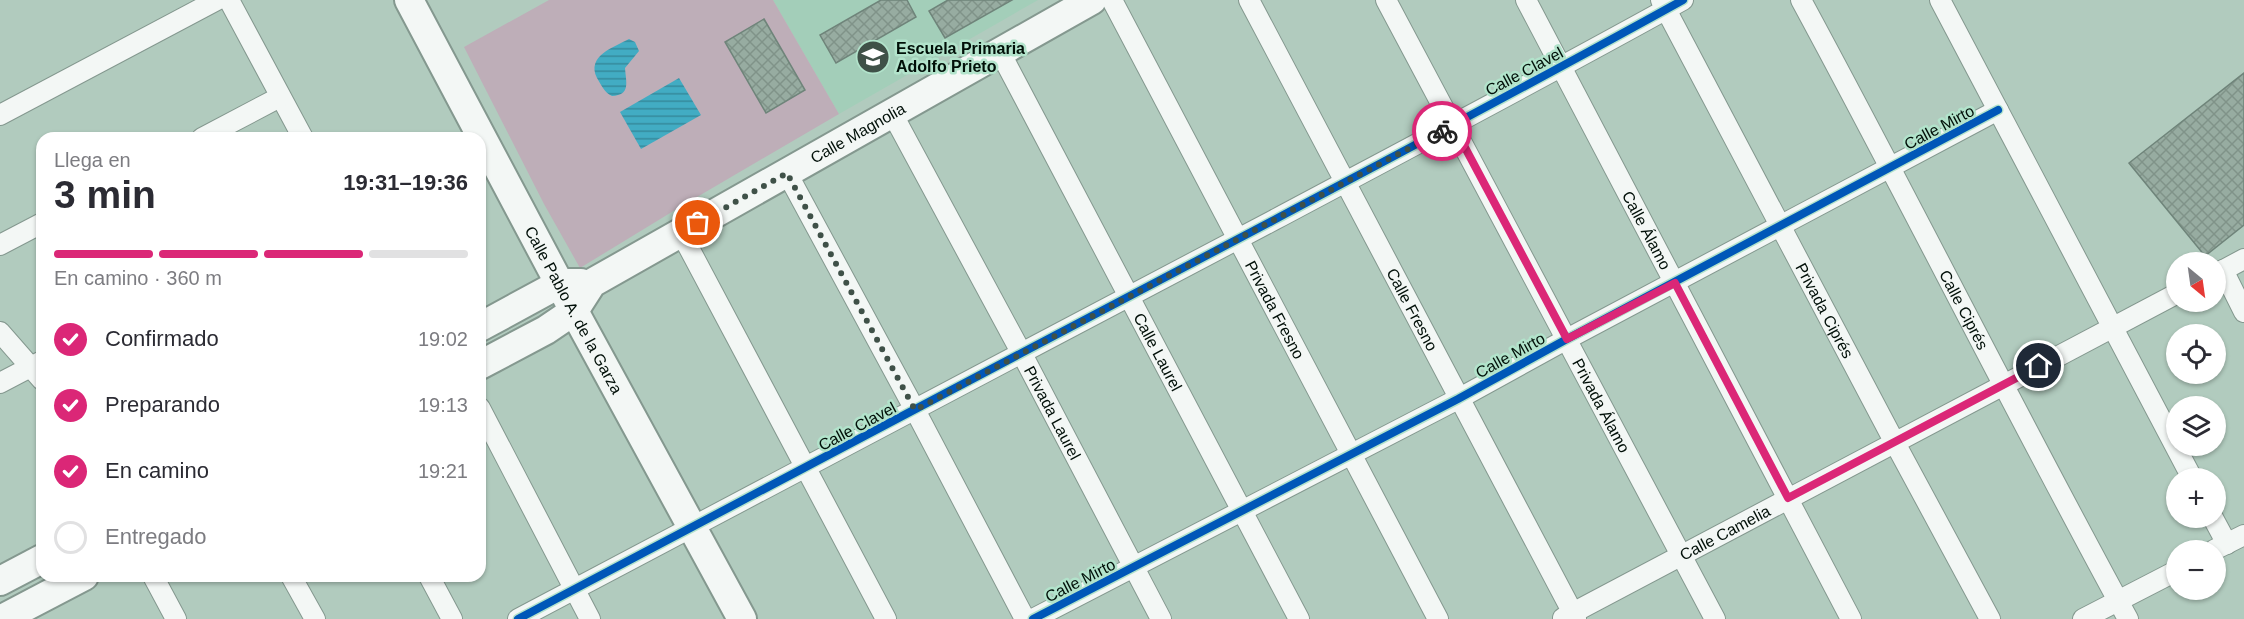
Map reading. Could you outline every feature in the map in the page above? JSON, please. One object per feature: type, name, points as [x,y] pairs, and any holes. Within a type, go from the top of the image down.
[{"type":"street","points":[[0,116],[217,0]]},
{"type":"street","points":[[229,0],[300,132]]},
{"type":"street","name":"Calle Pablo A. de la Garza","points":[[409,0],[471,132]]},
{"type":"street","name":"Calle Magnolia","points":[[486,362],[546,330],[574,311],[592,283],[1092,0]]},
{"type":"street","name":"Privada Fresno","points":[[1112,0],[1438,619]]},
{"type":"street","name":"Calle Fresno","points":[[1249,0],[1570,617]]},
{"type":"street","name":"Privada Álamo","points":[[1386,0],[1715,619]]},
{"type":"street","name":"Calle Álamo","points":[[1526,0],[1851,619]]},
{"type":"street","name":"Calle Ciprés","points":[[1801,0],[2123,610]]},
{"type":"street","points":[[1940,0],[2187,468]]},
{"type":"street","name":"Calle Clavel","points":[[518,619],[692,525],[806,468],[1453,125],[1561,67],[1670,3]]},
{"type":"street","name":"Privada Ciprés","points":[[1670,3],[1781,226],[1894,443],[1990,619]]},
{"type":"street","name":"Calle Laurel","points":[[1000,52],[1299,619]]},
{"type":"street","points":[[213,132],[280,97]]},
{"type":"street","name":"Calle Mirto","points":[[1033,619],[1458,399],[1998,110]]},
{"type":"street","name":"Privada Laurel","points":[[892,113],[1161,619]]},
{"type":"street","name":"Calle Pablo A. de la Garza","points":[[486,157],[561,283],[574,311],[742,619]]},
{"type":"street","points":[[787,173],[1025,619]]},
{"type":"street","points":[[0,245],[36,226]]},
{"type":"street","points":[[681,233],[886,619]]},
{"type":"street","points":[[2226,268],[2244,259]]},
{"type":"street","name":"Calle Magnolia","points":[[486,324],[561,283],[592,283]]},
{"type":"street","points":[[2226,283],[2244,312]]},
{"type":"street","name":"Calle Camelia","points":[[1570,617],[1681,554],[2166,299]]},
{"type":"street","points":[[0,332],[36,368]]},
{"type":"street","points":[[0,383],[36,371]]},
{"type":"street","points":[[486,420],[590,619]]},
{"type":"street","points":[[2219,528],[2228,543]]},
{"type":"street","points":[[0,580],[36,562]]},
{"type":"street","points":[[2083,619],[2123,610],[2166,578]]},
{"type":"street","points":[[2,619],[34,612],[76,582]]},
{"type":"street","points":[[156,582],[176,619]]},
{"type":"street","points":[[294,582],[315,619]]},
{"type":"street","points":[[432,582],[452,619]]},
{"type":"shaded area","points":[[549,0],[773,0],[839,114],[580,268],[544,204],[464,47]]},
{"type":"shaded area","name":"Escuela Primaria Adolfo Prieto","points":[[773,0],[1038,0],[839,114]]},
{"type":"water","points":[[629,39],[635,42],[639,51],[625,68],[625,90],[612,96],[605,91],[597,78],[595,64],[603,53]]},
{"type":"water","points":[[679,78],[701,115],[641,149],[620,112]]},
{"type":"building","points":[[881,0],[907,0],[916,17],[836,63],[820,35]]},
{"type":"building","points":[[948,0],[1012,0],[945,38],[929,11]]},
{"type":"building","points":[[764,19],[805,90],[766,113],[725,42]]},
{"type":"building","points":[[2244,73],[2244,225],[2210,252],[2202,252],[2129,163]]},
{"type":"cycle path","points":[[518,619],[1274,220],[1683,0]]},
{"type":"cycle path","points":[[1033,619],[1458,399],[1998,110]]},
{"type":"way so far","points":[[698,223],[787,173],[915,410],[1442,131]]},
{"type":"place","name":"Escuela Primaria Adolfo Prieto","points":[[873,57]]},
{"type":"route","points":[[1442,131],[1453,125],[1567,339],[1675,283],[1788,498],[2039,366]]}]
